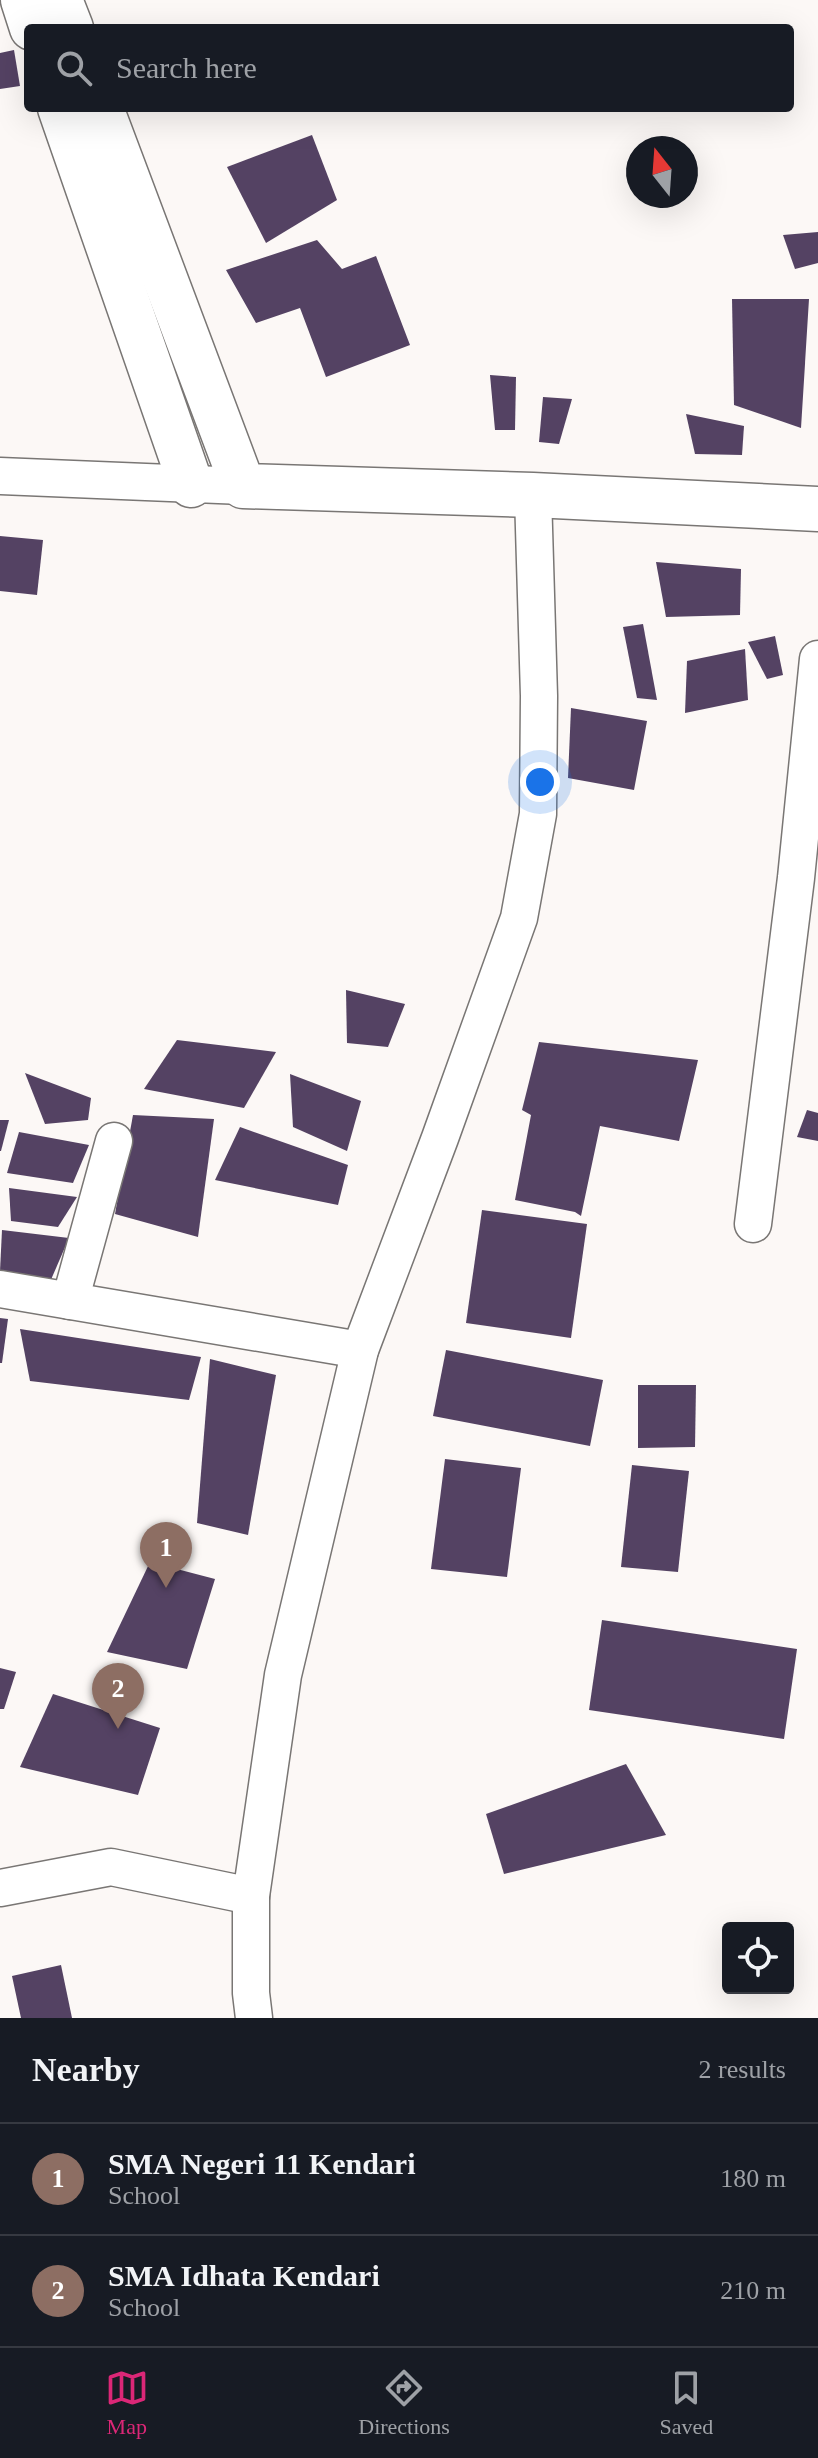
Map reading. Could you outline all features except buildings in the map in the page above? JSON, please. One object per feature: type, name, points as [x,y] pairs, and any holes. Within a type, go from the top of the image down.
[{"type":"street","points":[[23,0],[31,24]]},
{"type":"street","points":[[60,0],[69,24]]},
{"type":"street","points":[[61,112],[191,485]]},
{"type":"street","points":[[103,112],[243,486]]},
{"type":"street","points":[[0,476],[533,495],[818,509]]},
{"type":"street","points":[[254,2018],[251,1896],[283,1675],[360,1350],[519,918],[538,814],[539,696],[533,495]]},
{"type":"street","points":[[753,1224],[796,878],[818,659]]},
{"type":"street","points":[[70,1301],[114,1141]]},
{"type":"street","points":[[0,1289],[360,1350]]},
{"type":"street","points":[[0,1888],[111,1867],[251,1896]]},
{"type":"place","name":"SMA Negeri 11 Kendari","points":[[166,1588]]},
{"type":"place","name":"SMA Idhata Kendari","points":[[118,1729]]}]
